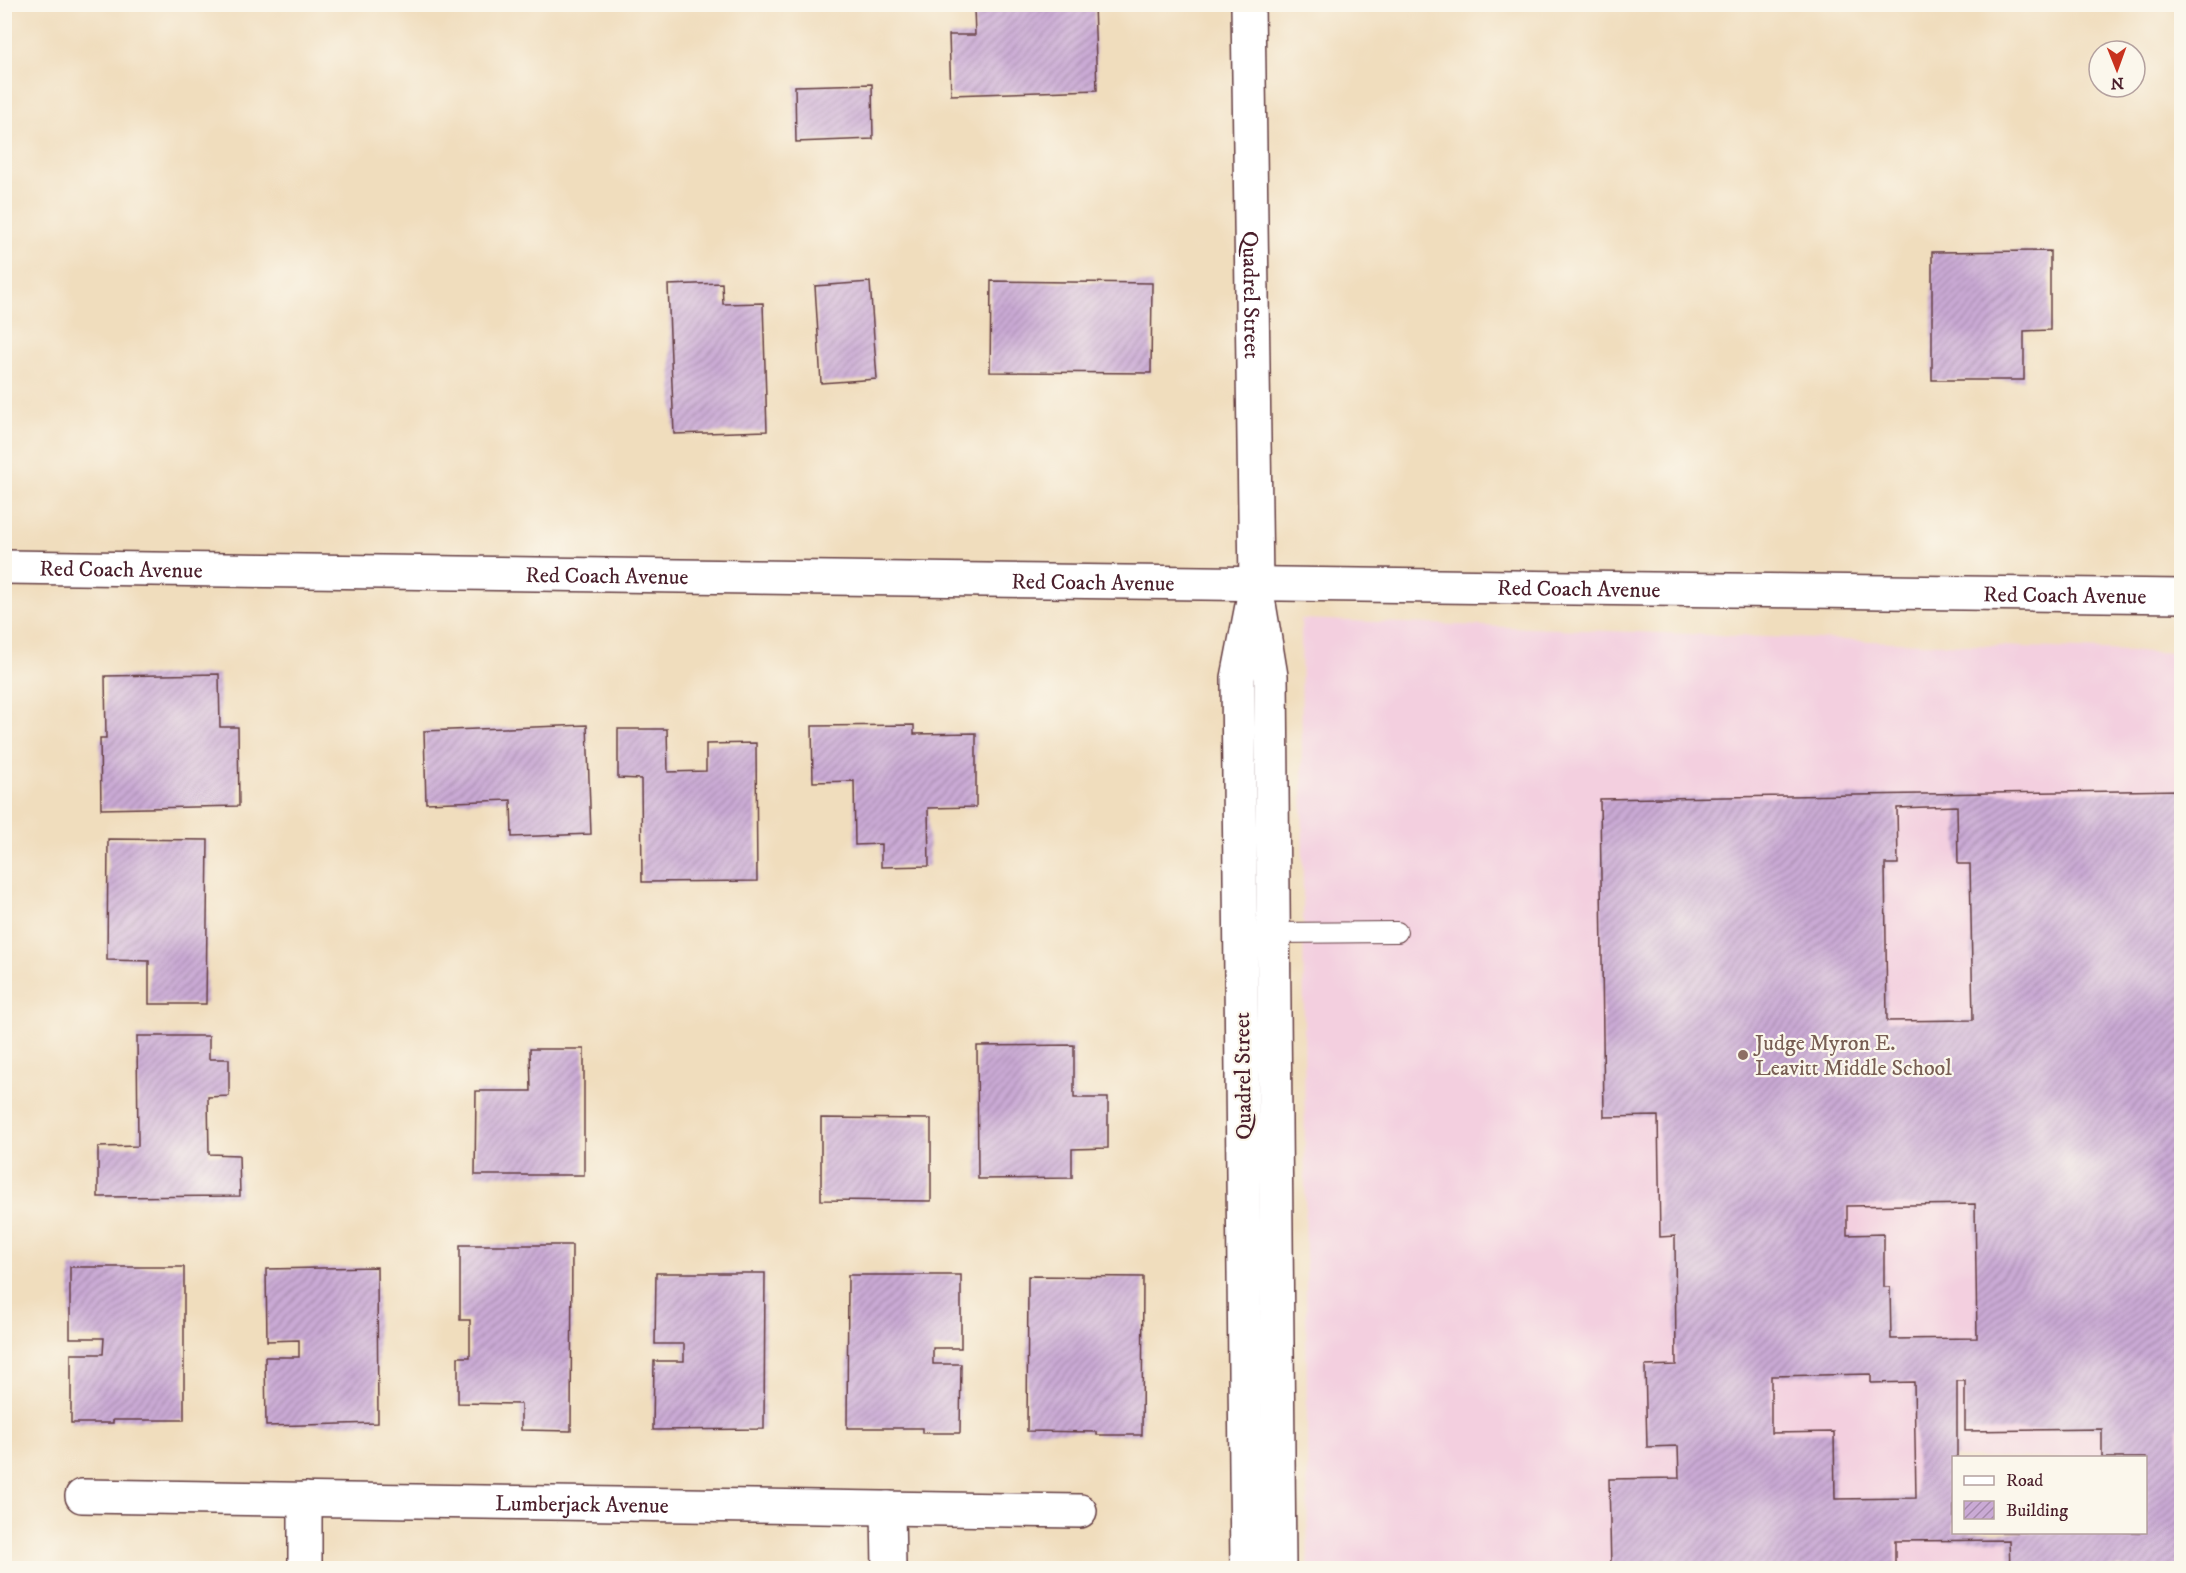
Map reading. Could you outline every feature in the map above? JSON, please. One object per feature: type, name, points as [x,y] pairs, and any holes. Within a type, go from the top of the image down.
[{"type":"street","name":"Quadrel Street","points":[[1248,4],[1256,585],[1271,676],[1280,1569]]},
{"type":"street","name":"Red Coach Avenue","points":[[4,567],[2181,596]]},
{"type":"street","name":"Quadrel Street","points":[[1247,1569],[1238,678],[1256,585]]},
{"type":"street","points":[[1240,933],[1274,933]]},
{"type":"street","name":"Lumberjack Avenue","points":[[82,1496],[1080,1511]]},
{"type":"street","points":[[305,1499],[305,1569]]},
{"type":"street","points":[[888,1508],[889,1569]]},
{"type":"lane","points":[[1274,933],[1397,932]]},
{"type":"shaded area","name":"Judge Myron E. Leavitt Middle School","points":[[1301,619],[2181,653],[2181,1568],[1308,1568]]},
{"type":"building","points":[[1000,4],[1094,4],[1097,90],[951,95],[949,35],[975,35],[974,8],[1000,8]]},
{"type":"building","points":[[872,84],[873,139],[796,142],[795,86]]},
{"type":"building","points":[[2050,251],[2050,330],[2024,331],[2024,380],[1932,380],[1932,252]]},
{"type":"building","points":[[991,281],[1152,283],[1151,373],[990,372]]},
{"type":"building","points":[[870,282],[877,379],[821,383],[815,286]]},
{"type":"building","points":[[722,283],[723,304],[763,303],[767,431],[674,434],[668,285]]},
{"type":"building","points":[[219,674],[220,727],[238,727],[239,806],[101,809],[100,738],[106,738],[105,676]]},
{"type":"building","points":[[587,725],[591,834],[512,837],[511,800],[426,803],[424,731]]},
{"type":"building","points":[[914,725],[914,734],[976,733],[976,807],[928,808],[929,866],[881,867],[881,844],[855,845],[854,781],[813,782],[812,726]]},
{"type":"building","points":[[618,729],[667,729],[668,772],[706,771],[706,744],[756,743],[757,881],[642,882],[641,779],[618,778]]},
{"type":"building","points":[[2182,790],[2182,1428],[2178,1428],[2182,1568],[2010,1568],[2009,1540],[1895,1541],[1895,1568],[1611,1568],[1609,1479],[1679,1478],[1678,1446],[1647,1447],[1645,1366],[1676,1365],[1675,1236],[1660,1237],[1658,1116],[1604,1117],[1600,799]],"holes":[[[1957,806],[1958,864],[1970,864],[1973,1020],[1887,1021],[1885,864],[1898,864],[1897,808]],[[1975,1204],[1977,1338],[1891,1339],[1890,1287],[1884,1287],[1884,1234],[1847,1235],[1847,1206]],[[1871,1374],[1871,1383],[1914,1382],[1916,1498],[1835,1499],[1834,1432],[1771,1433],[1771,1376]]]},
{"type":"building","points":[[108,839],[208,840],[206,1004],[149,1004],[149,961],[107,960]]},
{"type":"building","points":[[137,1036],[209,1036],[209,1059],[229,1059],[229,1096],[208,1097],[209,1154],[239,1155],[240,1196],[98,1197],[98,1147],[138,1146]]},
{"type":"building","points":[[1074,1045],[1074,1098],[1108,1098],[1108,1148],[1072,1149],[1072,1178],[978,1179],[977,1046]]},
{"type":"building","points":[[530,1049],[584,1049],[584,1175],[475,1175],[476,1091],[531,1091]]},
{"type":"building","points":[[821,1118],[931,1119],[931,1201],[821,1200]]},
{"type":"building","points":[[460,1245],[572,1245],[571,1431],[521,1430],[521,1404],[458,1403],[458,1357],[470,1357],[470,1320],[460,1320]]},
{"type":"building","points":[[70,1267],[184,1267],[184,1420],[113,1420],[113,1423],[71,1423],[71,1354],[103,1354],[104,1338],[70,1338]]},
{"type":"building","points":[[377,1267],[378,1423],[266,1426],[265,1357],[299,1357],[299,1340],[267,1341],[266,1269]]},
{"type":"building","points":[[656,1273],[765,1273],[764,1429],[653,1430],[654,1361],[684,1361],[684,1344],[655,1344]]},
{"type":"building","points":[[848,1275],[961,1275],[961,1348],[933,1348],[933,1364],[961,1364],[960,1433],[922,1433],[922,1428],[847,1428]]},
{"type":"building","points":[[1028,1276],[1143,1277],[1142,1435],[1027,1431]]},
{"type":"place","name":"Judge Myron E. Leavitt Middle School","points":[[1743,1055]]}]
